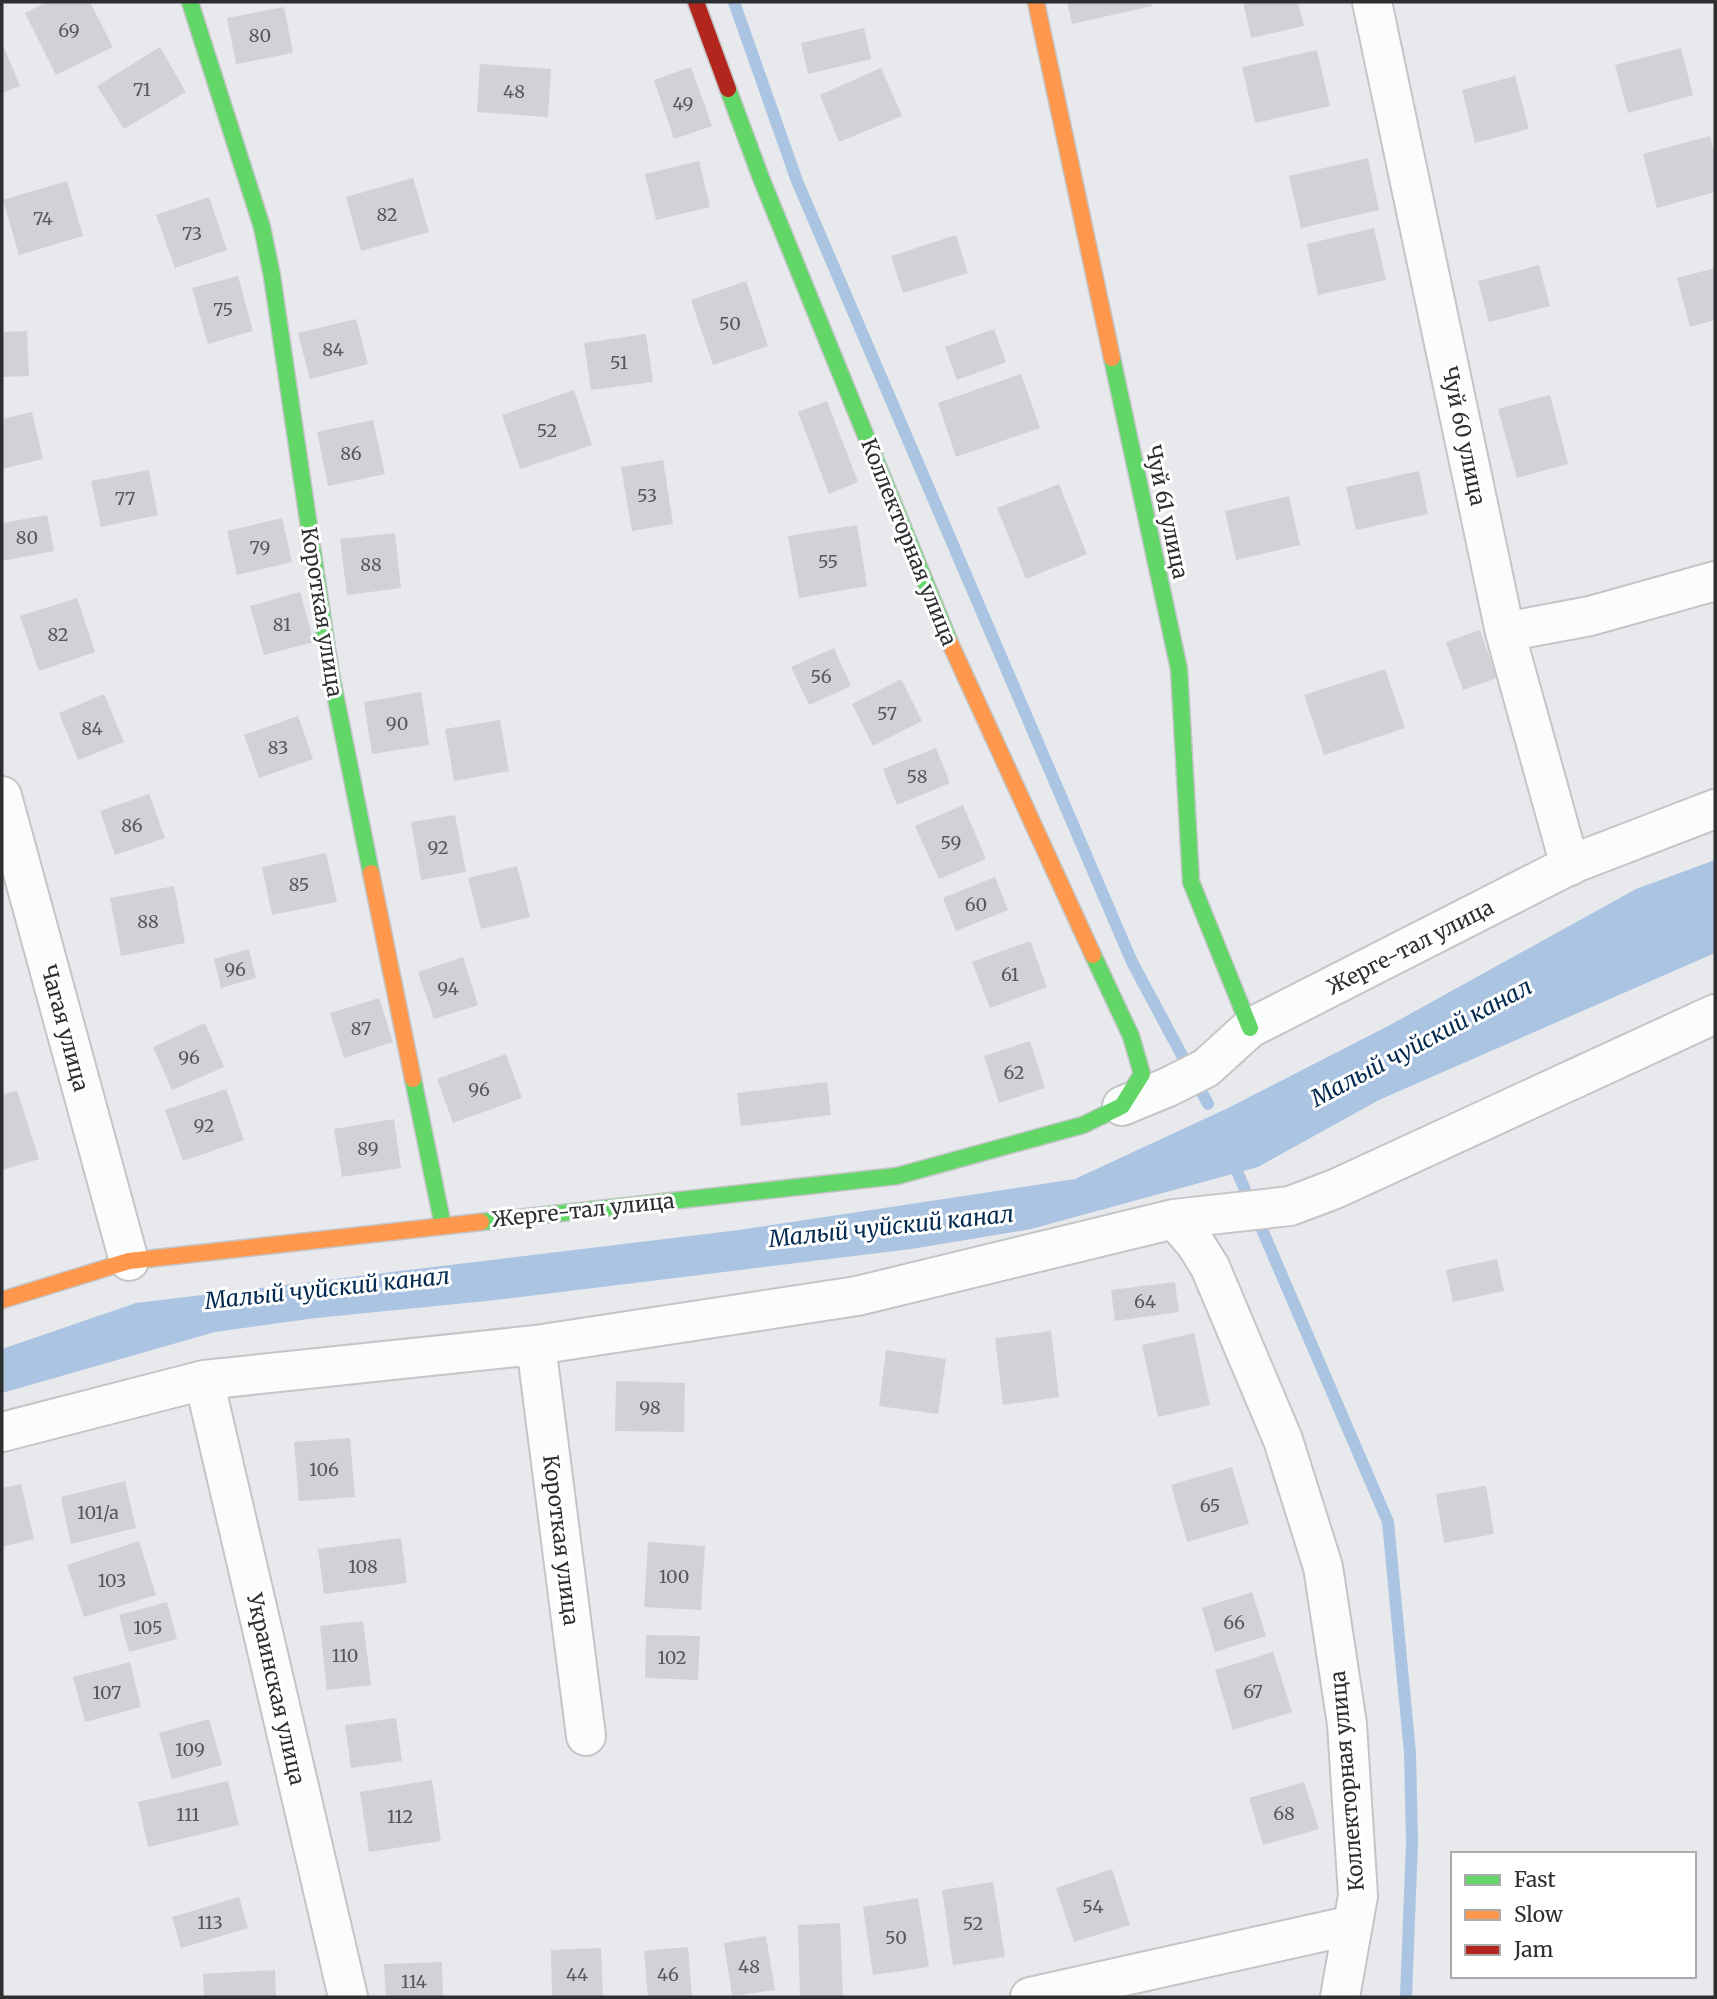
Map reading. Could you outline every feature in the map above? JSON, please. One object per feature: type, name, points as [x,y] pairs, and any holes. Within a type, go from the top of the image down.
[{"type":"street","name":"Короткая улица","points":[[190,2],[262,227],[267,251],[330,669],[443,1226]]},
{"type":"street","name":"Коллекторная улица","points":[[696,2],[761,178],[964,676],[1131,1037],[1142,1074],[1122,1106]]},
{"type":"street","name":"Чуй 61 улица","points":[[1037,2],[1179,669],[1191,882],[1250,1028]]},
{"type":"street","name":"Чуй 60 улица","points":[[1372,2],[1505,632],[1570,866]]},
{"type":"street","points":[[1505,632],[1590,616],[1715,581]]},
{"type":"street","name":"Чагая улица","points":[[2,796],[129,1261]]},
{"type":"street","name":"Жерге-тал улица","points":[[2,1300],[129,1261],[897,1176],[1083,1125],[1206,1068],[1250,1028],[1572,864],[1715,809]]},
{"type":"street","points":[[2,1433],[204,1380],[536,1345],[857,1296],[1174,1219],[1290,1206],[1335,1189],[1715,1014]]},
{"type":"street","points":[[1672,1032],[1715,1034]]},
{"type":"street","name":"Коллекторная улица","points":[[1174,1219],[1195,1242],[1210,1267],[1283,1440],[1323,1567],[1347,1724],[1358,1896],[1340,1997]]},
{"type":"street","name":"Короткая улица","points":[[536,1345],[586,1736]]},
{"type":"street","name":"Украинская улица","points":[[204,1380],[348,1997]]},
{"type":"street","points":[[1030,1997],[1353,1925]]},
{"type":"water","name":"Малый чуйский канал","points":[[1715,860],[1715,953],[1379,1100],[1258,1167],[1031,1229],[911,1249],[215,1332],[2,1393],[2,1349],[136,1303],[739,1230],[1075,1179],[1228,1108],[1390,1025],[1636,889]]},
{"type":"building","points":[[47,2],[90,2],[113,47],[56,75],[25,13]]},
{"type":"building","points":[[1067,2],[1151,2],[1152,6],[1072,24]]},
{"type":"building","points":[[1243,2],[1298,2],[1304,26],[1251,38]]},
{"type":"building","points":[[284,7],[293,53],[236,64],[227,18]]},
{"type":"building","points":[[864,28],[871,59],[808,74],[801,43]]},
{"type":"building","points":[[2,42],[20,86],[2,93]]},
{"type":"building","points":[[160,47],[186,92],[124,129],[97,86]]},
{"type":"building","points":[[1681,48],[1693,95],[1628,113],[1615,65]]},
{"type":"building","points":[[1317,50],[1330,106],[1255,123],[1242,67]]},
{"type":"building","points":[[480,64],[551,69],[548,117],[477,112]]},
{"type":"building","points":[[691,67],[712,126],[674,139],[654,80]]},
{"type":"building","points":[[881,68],[902,116],[839,142],[820,95]]},
{"type":"building","points":[[1515,76],[1529,129],[1475,143],[1462,90]]},
{"type":"building","points":[[1710,136],[1715,156],[1715,192],[1657,208],[1643,154]]},
{"type":"building","points":[[1368,158],[1379,210],[1301,228],[1289,176]]},
{"type":"building","points":[[699,161],[710,207],[656,220],[645,174]]},
{"type":"building","points":[[413,178],[429,232],[361,251],[346,197]]},
{"type":"building","points":[[67,181],[83,236],[19,255],[3,200]]},
{"type":"building","points":[[209,197],[227,250],[175,268],[156,215]]},
{"type":"building","points":[[1374,228],[1386,280],[1318,295],[1307,244]]},
{"type":"building","points":[[956,235],[968,273],[903,293],[891,256]]},
{"type":"building","points":[[1539,265],[1550,306],[1489,322],[1478,281]]},
{"type":"building","points":[[1715,268],[1715,320],[1690,327],[1677,278]]},
{"type":"building","points":[[238,276],[253,331],[208,344],[192,288]]},
{"type":"building","points":[[746,281],[768,346],[713,365],[691,300]]},
{"type":"building","points":[[356,319],[368,364],[310,379],[298,333]]},
{"type":"building","points":[[994,329],[1006,362],[957,380],[945,347]]},
{"type":"building","points":[[27,331],[29,376],[2,377],[2,332]]},
{"type":"building","points":[[646,334],[653,382],[591,390],[584,343]]},
{"type":"building","points":[[1021,374],[1040,428],[956,457],[938,403]]},
{"type":"building","points":[[574,390],[592,445],[520,469],[502,415]]},
{"type":"building","points":[[1550,395],[1568,464],[1517,478],[1498,409]]},
{"type":"building","points":[[827,401],[858,482],[829,494],[798,412]]},
{"type":"building","points":[[32,412],[43,459],[2,469],[2,419]]},
{"type":"building","points":[[373,420],[385,474],[328,486],[317,432]]},
{"type":"building","points":[[663,460],[673,524],[632,531],[621,467]]},
{"type":"building","points":[[149,470],[158,515],[101,527],[91,481]]},
{"type":"building","points":[[1419,471],[1428,514],[1356,530],[1346,487]]},
{"type":"building","points":[[1059,484],[1087,554],[1026,579],[997,508]]},
{"type":"building","points":[[1289,496],[1300,545],[1236,560],[1225,511]]},
{"type":"building","points":[[47,515],[54,551],[2,561],[2,523]]},
{"type":"building","points":[[282,518],[292,562],[237,575],[227,531]]},
{"type":"building","points":[[857,525],[867,586],[799,598],[788,536]]},
{"type":"building","points":[[395,533],[401,588],[347,595],[340,539]]},
{"type":"building","points":[[300,592],[314,642],[264,655],[250,606]]},
{"type":"building","points":[[77,598],[95,652],[39,671],[20,616]]},
{"type":"building","points":[[1480,630],[1497,678],[1463,690],[1446,642]]},
{"type":"building","points":[[834,648],[851,686],[809,705],[791,667]]},
{"type":"building","points":[[1385,669],[1405,728],[1324,755],[1304,695]]},
{"type":"building","points":[[901,679],[922,721],[873,746],[852,704]]},
{"type":"building","points":[[421,692],[429,745],[372,754],[364,702]]},
{"type":"building","points":[[104,694],[124,742],[78,760],[59,713]]},
{"type":"building","points":[[298,716],[313,759],[259,778],[244,735]]},
{"type":"building","points":[[500,720],[509,771],[454,781],[445,729]]},
{"type":"building","points":[[936,748],[950,783],[897,805],[883,769]]},
{"type":"building","points":[[149,794],[165,838],[115,855],[100,811]]},
{"type":"building","points":[[963,805],[986,859],[939,879],[915,826]]},
{"type":"building","points":[[455,815],[466,872],[421,880],[411,822]]},
{"type":"building","points":[[326,853],[337,902],[272,915],[262,867]]},
{"type":"building","points":[[517,866],[530,917],[481,929],[468,878]]},
{"type":"building","points":[[995,877],[1008,910],[956,931],[943,898]]},
{"type":"building","points":[[174,886],[185,943],[121,956],[110,898]]},
{"type":"building","points":[[1030,941],[1047,987],[990,1008],[972,962]]},
{"type":"building","points":[[249,949],[256,978],[221,988],[214,959]]},
{"type":"building","points":[[463,957],[478,1005],[434,1019],[418,972]]},
{"type":"building","points":[[379,998],[393,1042],[344,1058],[330,1013]]},
{"type":"building","points":[[205,1023],[224,1067],[172,1090],[153,1047]]},
{"type":"building","points":[[1030,1041],[1045,1088],[999,1103],[984,1056]]},
{"type":"building","points":[[506,1054],[522,1098],[453,1123],[437,1079]]},
{"type":"building","points":[[827,1082],[831,1115],[741,1126],[737,1093]]},
{"type":"building","points":[[226,1089],[244,1140],[183,1161],[165,1110]]},
{"type":"building","points":[[17,1090],[39,1159],[2,1170],[2,1095]]},
{"type":"building","points":[[394,1119],[401,1168],[342,1177],[334,1129]]},
{"type":"building","points":[[1497,1259],[1504,1291],[1453,1302],[1446,1270]]},
{"type":"building","points":[[1175,1282],[1179,1312],[1115,1321],[1111,1290]]},
{"type":"building","points":[[1051,1331],[1059,1397],[1003,1405],[995,1338]]},
{"type":"building","points":[[1194,1333],[1210,1405],[1158,1417],[1142,1345]]},
{"type":"building","points":[[886,1350],[946,1359],[938,1414],[879,1406]]},
{"type":"building","points":[[616,1381],[685,1383],[684,1432],[615,1431]]},
{"type":"building","points":[[350,1438],[355,1497],[299,1501],[294,1442]]},
{"type":"building","points":[[1232,1467],[1249,1524],[1187,1542],[1171,1485]]},
{"type":"building","points":[[125,1481],[136,1528],[71,1544],[61,1497]]},
{"type":"building","points":[[21,1484],[34,1539],[2,1547],[2,1488]]},
{"type":"building","points":[[1486,1486],[1494,1534],[1444,1543],[1436,1494]]},
{"type":"building","points":[[401,1538],[407,1583],[324,1594],[318,1549]]},
{"type":"building","points":[[139,1541],[156,1595],[84,1617],[67,1565]]},
{"type":"building","points":[[648,1542],[705,1546],[701,1610],[644,1607]]},
{"type":"building","points":[[1252,1592],[1266,1636],[1215,1652],[1202,1608]]},
{"type":"building","points":[[167,1602],[177,1639],[129,1652],[119,1615]]},
{"type":"building","points":[[363,1621],[371,1685],[327,1690],[320,1626]]},
{"type":"building","points":[[646,1635],[700,1636],[698,1680],[645,1678]]},
{"type":"building","points":[[1273,1652],[1292,1712],[1233,1730],[1215,1670]]},
{"type":"building","points":[[130,1662],[141,1707],[85,1722],[73,1677]]},
{"type":"building","points":[[396,1718],[402,1761],[351,1768],[345,1725]]},
{"type":"building","points":[[209,1719],[222,1765],[172,1779],[159,1733]]},
{"type":"building","points":[[432,1780],[441,1841],[369,1852],[360,1792]]},
{"type":"building","points":[[228,1781],[239,1825],[148,1847],[138,1802]]},
{"type":"building","points":[[1304,1782],[1319,1829],[1263,1845],[1249,1798]]},
{"type":"building","points":[[1112,1869],[1130,1925],[1074,1942],[1056,1888]]},
{"type":"building","points":[[993,1882],[1005,1957],[953,1965],[942,1890]]},
{"type":"building","points":[[239,1897],[248,1928],[181,1948],[172,1917]]},
{"type":"building","points":[[918,1898],[929,1967],[873,1975],[863,1907]]},
{"type":"building","points":[[840,1923],[843,1997],[800,1997],[798,1925]]},
{"type":"building","points":[[766,1936],[775,1990],[732,1996],[724,1943]]},
{"type":"building","points":[[688,1947],[692,1997],[648,1997],[644,1951]]},
{"type":"building","points":[[601,1948],[603,1997],[552,1997],[551,1950]]},
{"type":"building","points":[[442,1962],[443,1997],[386,1997],[384,1964]]},
{"type":"building","points":[[275,1970],[276,1997],[204,1997],[203,1974]]},
{"type":"waterway","points":[[734,2],[797,181],[1132,962],[1208,1104]]},
{"type":"waterway","points":[[1233,1162],[1388,1522],[1410,1753],[1412,1842],[1406,1997]]},
{"type":"traffic: fast","points":[[190,2],[262,227],[272,276],[330,669],[371,873]]},
{"type":"traffic: fast","points":[[728,89],[761,178],[950,643]]},
{"type":"traffic: fast","points":[[1112,358],[1179,669],[1191,882],[1250,1028]]},
{"type":"traffic: fast","points":[[481,1222],[897,1176],[1083,1125],[1122,1106],[1142,1074],[1131,1036],[1093,955]]},
{"type":"traffic: fast","points":[[413,1079],[443,1226]]},
{"type":"traffic: slow","points":[[1036,2],[1112,358]]},
{"type":"traffic: slow","points":[[950,643],[1093,955]]},
{"type":"traffic: slow","points":[[371,873],[413,1079]]},
{"type":"traffic: slow","points":[[2,1300],[129,1261],[481,1222]]},
{"type":"traffic: jam","points":[[696,2],[728,89]]}]
